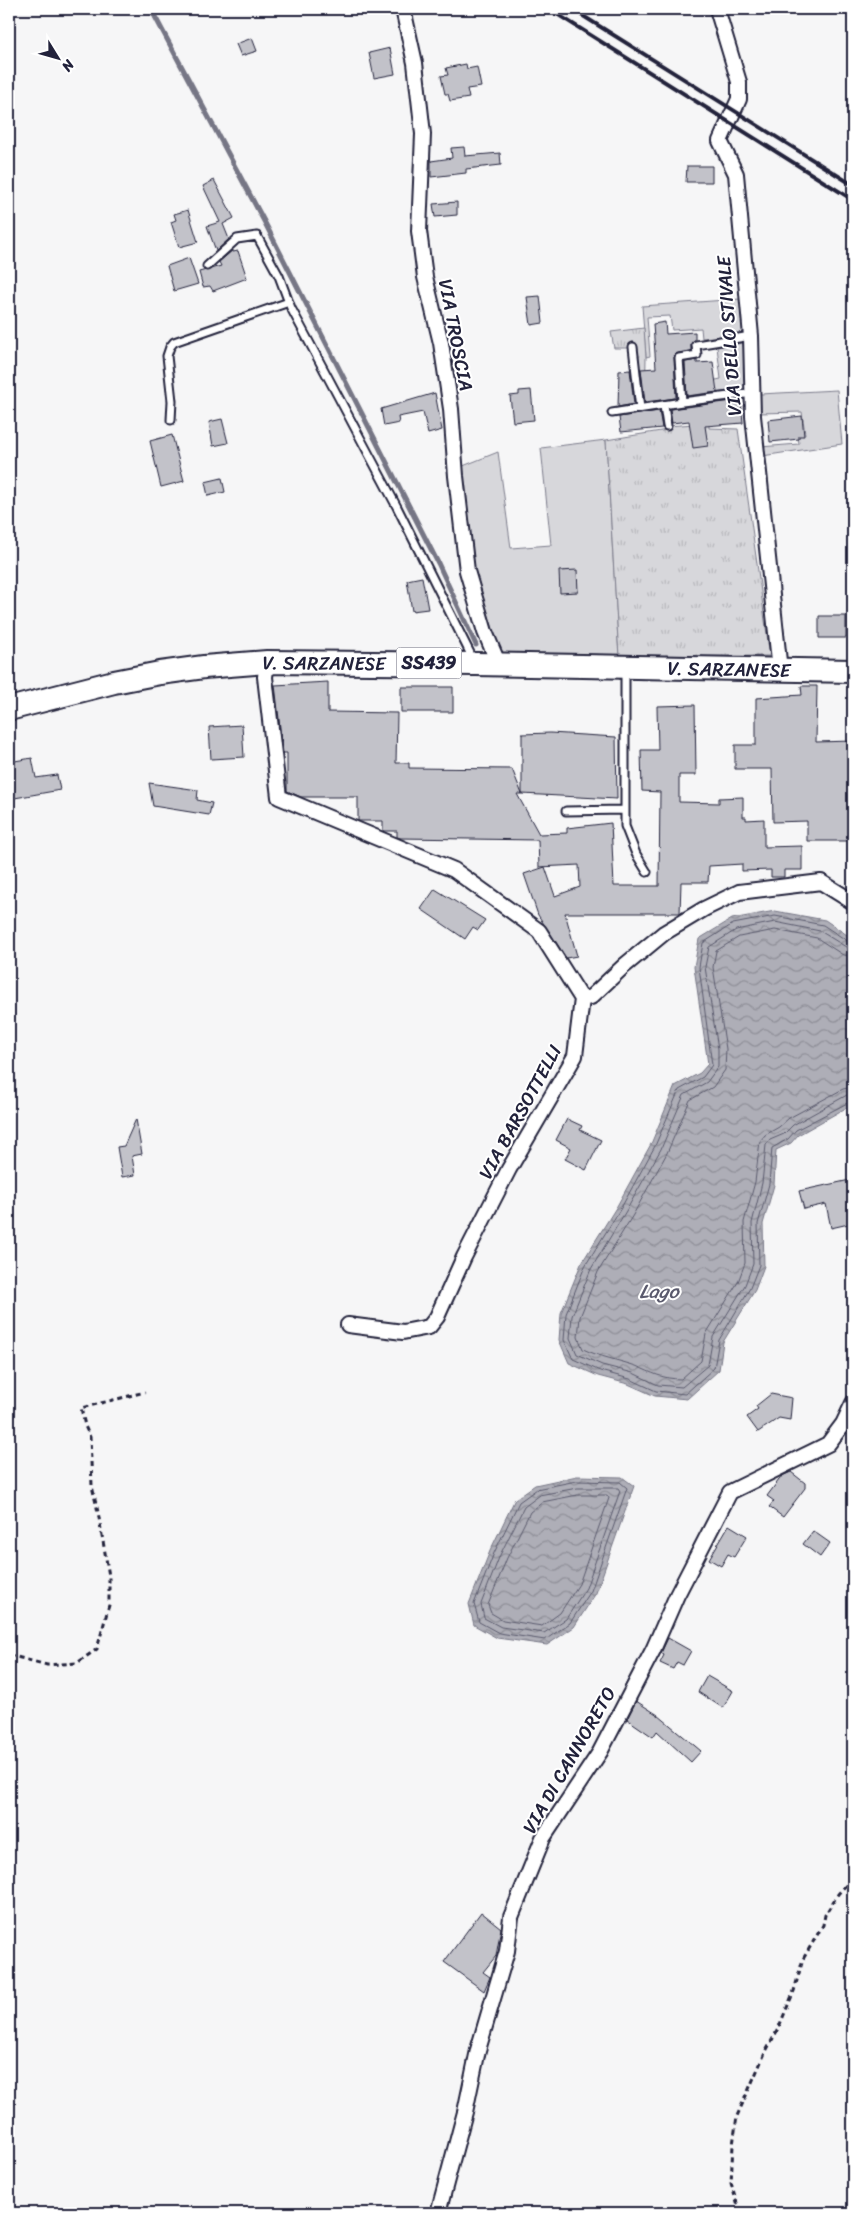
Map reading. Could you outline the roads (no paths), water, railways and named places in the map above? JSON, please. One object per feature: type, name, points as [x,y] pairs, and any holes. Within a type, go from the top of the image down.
[{"type":"main road","name":"V. SARZANESE","points":[[9,709],[114,682],[160,673],[267,662],[853,671]]},
{"type":"street","name":"VIA TROSCIA","points":[[403,9],[415,63],[423,134],[419,231],[425,277],[441,343],[451,409],[456,476],[467,571],[485,632],[499,665]]},
{"type":"street","name":"VIA DELLO STIVALE","points":[[717,9],[738,82],[739,99],[720,141],[736,174],[751,336],[754,393],[753,416],[780,671]]},
{"type":"street","points":[[267,662],[266,677],[279,797],[454,870],[539,931],[582,999],[591,997],[624,966],[664,933],[704,909],[739,892],[822,882],[853,902]]},
{"type":"street","name":"VIA BARSOTTELLI","points":[[348,1325],[403,1332],[429,1327],[437,1318],[464,1257],[509,1169],[576,1056],[582,999]]},
{"type":"street","name":"VIA DI CANNORETO","points":[[438,2213],[465,2112],[478,2050],[507,1951],[511,1917],[543,1838],[600,1752],[653,1650],[677,1596],[730,1492],[746,1482],[828,1444],[842,1424],[853,1403]]},
{"type":"lane","points":[[207,266],[237,239],[257,236],[279,276],[289,302],[397,507],[476,664]]},
{"type":"lane","points":[[171,420],[172,400],[167,356],[174,342],[289,302]]},
{"type":"lane","points":[[682,402],[679,358],[697,355],[696,345],[751,336]]},
{"type":"lane","points":[[633,347],[640,409]]},
{"type":"lane","points":[[612,413],[754,393]]},
{"type":"lane","points":[[664,406],[667,426]]},
{"type":"lane","points":[[625,667],[623,810],[625,826],[636,854],[647,872]]},
{"type":"lane","points":[[566,811],[623,810]]},
{"type":"water","name":"Lago","points":[[775,911],[825,920],[853,939],[853,1104],[798,1135],[791,1143],[776,1150],[774,1185],[763,1224],[764,1266],[755,1290],[723,1342],[719,1370],[687,1399],[655,1396],[628,1384],[598,1376],[569,1363],[559,1340],[561,1313],[581,1264],[617,1206],[651,1144],[675,1086],[700,1073],[708,1064],[694,967],[699,939],[732,919]]},
{"type":"water","points":[[577,1476],[622,1477],[634,1486],[596,1593],[574,1627],[547,1645],[497,1638],[474,1625],[469,1604],[490,1551],[515,1499],[535,1485]]},
{"type":"waterway","points":[[151,9],[265,223],[438,563],[476,645]]},
{"type":"railway","points":[[549,9],[853,200]]},
{"type":"railway","points":[[572,9],[853,185]]}]
